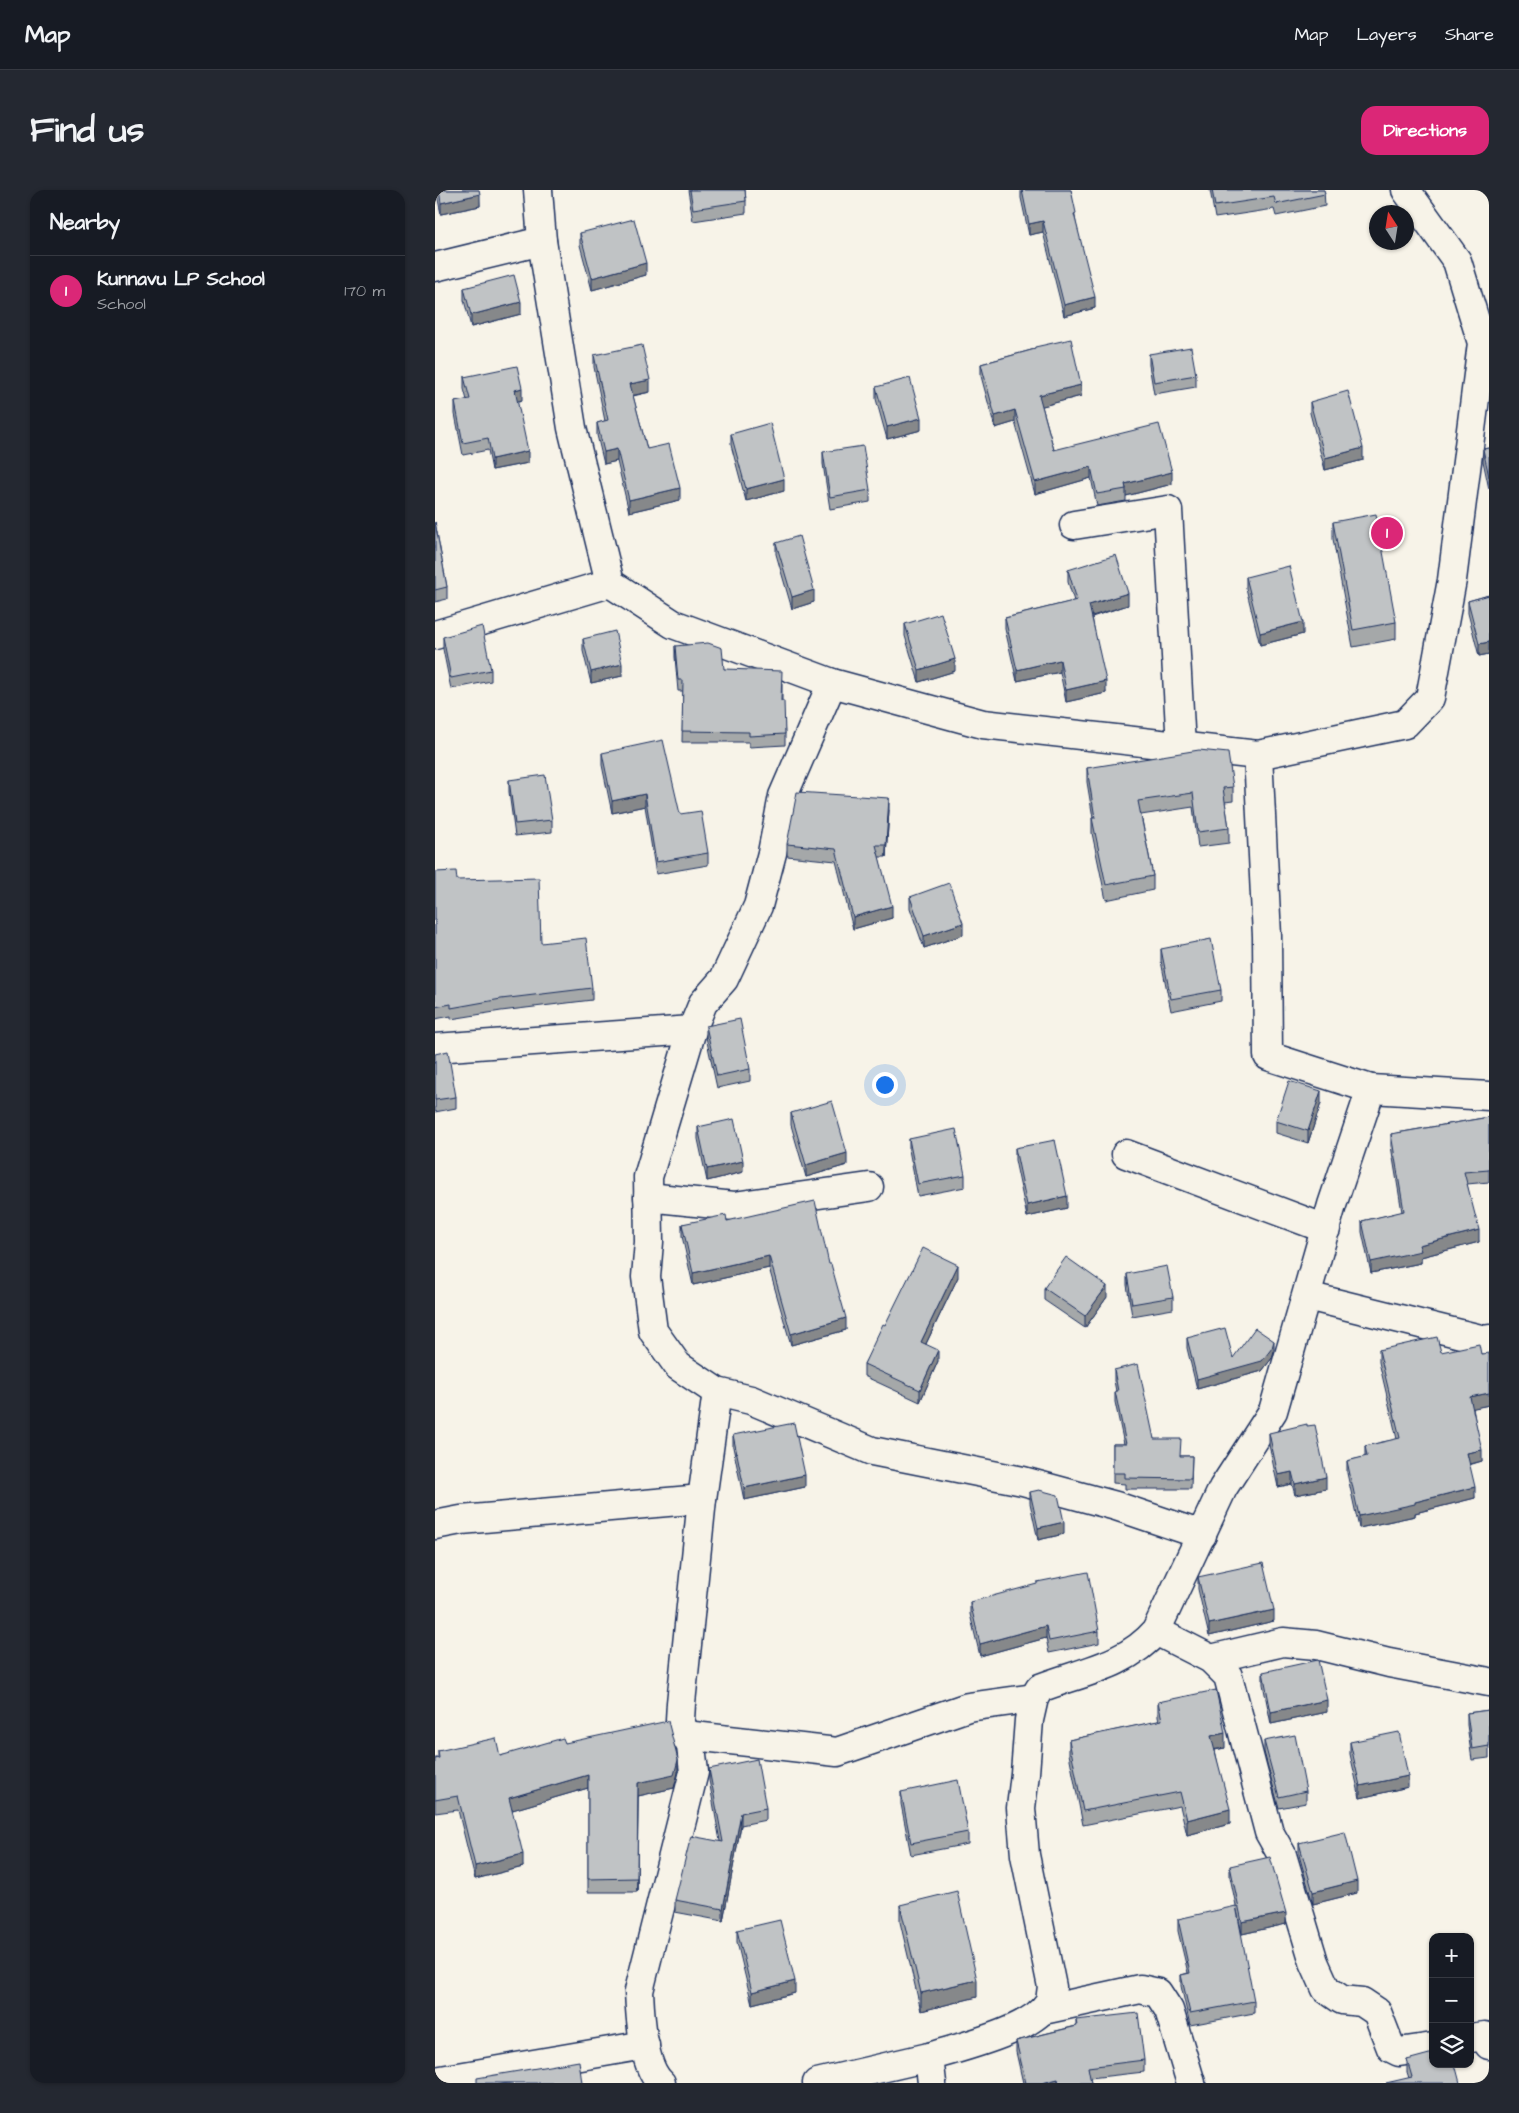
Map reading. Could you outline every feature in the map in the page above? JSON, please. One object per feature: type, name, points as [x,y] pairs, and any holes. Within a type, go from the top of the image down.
[{"type":"street","points":[[538,190],[543,241],[572,428],[610,583],[673,624],[832,683],[983,724],[1258,755],[1405,724],[1430,698],[1452,580],[1482,343],[1457,261],[1406,190]]},
{"type":"street","points":[[435,267],[543,241]]},
{"type":"street","points":[[1074,525],[1168,510],[1181,746]]},
{"type":"street","points":[[435,635],[610,583]]},
{"type":"street","points":[[832,683],[783,796],[772,853],[758,906],[724,979],[703,1003],[692,1030],[648,1177],[646,1277],[653,1331],[678,1366],[717,1392],[751,1400],[872,1451],[1023,1481],[1116,1506],[1202,1535]]},
{"type":"street","points":[[1258,755],[1267,936],[1268,1056],[1371,1089],[1489,1096]]},
{"type":"street","points":[[435,1048],[692,1030]]},
{"type":"street","points":[[817,2083],[931,2070],[1033,2019],[1050,2000],[1052,1987],[1025,1855],[1021,1808],[1029,1720],[1034,1698],[1040,1688],[1107,1666],[1129,1655],[1145,1643],[1155,1631],[1223,1488],[1273,1411],[1326,1229],[1361,1115],[1371,1089]]},
{"type":"street","points":[[1126,1154],[1326,1229]]},
{"type":"street","points":[[648,1197],[734,1206],[869,1187]]},
{"type":"street","points":[[1307,1296],[1485,1340],[1489,1339]]},
{"type":"street","points":[[661,2083],[645,2045],[641,2026],[639,1991],[694,1772],[691,1746],[680,1720],[681,1703],[702,1499],[717,1392]]},
{"type":"street","points":[[435,1525],[461,1520],[702,1499]]},
{"type":"street","points":[[1155,1631],[1211,1659],[1228,1676],[1269,1832],[1282,1855],[1314,1962],[1326,1988],[1342,2000],[1361,2002],[1377,2012],[1391,2048],[1399,2052],[1429,2048]]},
{"type":"street","points":[[1211,1659],[1283,1642],[1316,1644],[1389,1663],[1489,1682]]},
{"type":"street","points":[[685,1735],[837,1752],[968,1707],[1034,1698]]},
{"type":"street","points":[[1043,2010],[1099,1996],[1140,1989],[1158,1993],[1169,2010],[1191,2083]]},
{"type":"street","points":[[1474,2037],[1485,2036],[1489,2045]]},
{"type":"street","points":[[435,2081],[645,2045]]},
{"type":"building","points":[[439,190],[479,190],[480,194],[441,203]]},
{"type":"building","points":[[690,190],[745,190],[746,201],[693,209]]},
{"type":"building","points":[[1022,190],[1071,190],[1076,213],[1074,214],[1095,297],[1064,305],[1043,221],[1029,224]]},
{"type":"building","points":[[1212,190],[1324,190],[1325,194],[1276,204],[1274,197],[1215,206]]},
{"type":"building","points":[[634,219],[646,263],[592,278],[580,233]]},
{"type":"building","points":[[514,275],[521,302],[471,315],[464,288]]},
{"type":"building","points":[[1071,339],[1081,385],[1039,395],[1054,450],[1159,424],[1172,472],[1125,484],[1126,489],[1097,494],[1091,467],[1035,482],[1015,410],[995,416],[981,364],[1035,349],[1035,347]]},
{"type":"building","points":[[642,345],[650,380],[630,384],[647,449],[669,444],[680,488],[629,500],[617,449],[604,452],[597,423],[608,420],[594,355]]},
{"type":"building","points":[[1191,347],[1196,375],[1154,382],[1149,354]]},
{"type":"building","points":[[517,366],[522,388],[515,390],[528,451],[492,459],[488,438],[463,443],[455,402],[470,399],[464,377]]},
{"type":"building","points":[[910,378],[921,418],[887,427],[876,387]]},
{"type":"building","points":[[1348,391],[1363,448],[1325,458],[1310,402]]},
{"type":"building","points":[[770,423],[784,479],[746,489],[731,434]]},
{"type":"building","points":[[863,446],[870,490],[830,497],[823,452]]},
{"type":"building","points":[[1489,448],[1489,477],[1483,449]]},
{"type":"building","points":[[1376,514],[1396,622],[1353,630],[1333,522]]},
{"type":"building","points":[[435,522],[447,587],[435,590]]},
{"type":"building","points":[[799,536],[814,590],[792,597],[776,543]]},
{"type":"building","points":[[1116,555],[1128,593],[1089,605],[1106,681],[1066,690],[1060,660],[1017,670],[1005,618],[1077,600],[1068,570]]},
{"type":"building","points":[[1289,566],[1303,622],[1260,633],[1246,577]]},
{"type":"building","points":[[1489,595],[1489,642],[1479,644],[1468,601]]},
{"type":"building","points":[[941,613],[955,659],[919,670],[905,624]]},
{"type":"building","points":[[482,626],[491,670],[451,678],[443,637]]},
{"type":"building","points":[[615,631],[622,664],[591,672],[583,639]]},
{"type":"building","points":[[708,643],[722,648],[724,669],[782,671],[781,701],[784,701],[785,734],[749,736],[749,732],[682,731],[683,680],[678,680],[675,646]]},
{"type":"building","points":[[663,740],[680,814],[701,811],[708,853],[656,862],[645,794],[612,801],[602,753]]},
{"type":"building","points":[[1199,750],[1228,753],[1233,787],[1223,788],[1229,828],[1198,832],[1193,793],[1138,801],[1153,876],[1106,885],[1092,818],[1095,818],[1087,768]]},
{"type":"building","points":[[545,775],[552,820],[515,824],[509,780]]},
{"type":"building","points":[[797,792],[889,798],[886,845],[876,845],[892,906],[853,917],[836,849],[787,844]]},
{"type":"building","points":[[456,871],[457,880],[539,878],[541,943],[586,938],[592,988],[501,999],[451,1008],[451,1004],[435,1007],[435,872]]},
{"type":"building","points":[[949,883],[963,923],[924,936],[910,897]]},
{"type":"building","points":[[1211,939],[1221,990],[1171,999],[1161,949]]},
{"type":"building","points":[[740,1019],[750,1069],[717,1076],[706,1026]]},
{"type":"building","points":[[448,1051],[456,1097],[435,1100],[435,1054]]},
{"type":"building","points":[[1289,1081],[1321,1091],[1308,1131],[1276,1121]]},
{"type":"building","points":[[832,1101],[847,1153],[806,1165],[791,1113]]},
{"type":"building","points":[[1489,1117],[1489,1170],[1464,1172],[1479,1230],[1419,1245],[1421,1251],[1371,1262],[1362,1221],[1404,1211],[1391,1134]]},
{"type":"building","points":[[734,1119],[743,1161],[707,1169],[698,1127]]},
{"type":"building","points":[[956,1129],[965,1175],[918,1184],[909,1139]]},
{"type":"building","points":[[1055,1140],[1067,1196],[1027,1205],[1015,1148]]},
{"type":"building","points":[[815,1201],[829,1264],[831,1264],[846,1318],[791,1334],[769,1256],[693,1273],[682,1224],[726,1215],[727,1221]]},
{"type":"building","points":[[923,1248],[958,1265],[921,1342],[938,1350],[920,1390],[864,1364]]},
{"type":"building","points":[[1066,1257],[1107,1286],[1085,1316],[1044,1288]]},
{"type":"building","points":[[1167,1266],[1173,1297],[1132,1304],[1127,1274]]},
{"type":"building","points":[[1225,1328],[1233,1358],[1255,1328],[1274,1341],[1272,1348],[1262,1361],[1197,1379],[1187,1338]]},
{"type":"building","points":[[1437,1337],[1441,1352],[1479,1344],[1481,1354],[1489,1353],[1489,1393],[1470,1397],[1482,1450],[1467,1453],[1475,1487],[1415,1502],[1415,1504],[1359,1516],[1347,1461],[1367,1456],[1365,1446],[1400,1438],[1379,1350]]},
{"type":"building","points":[[1138,1364],[1154,1439],[1181,1439],[1180,1456],[1192,1456],[1191,1479],[1125,1478],[1125,1473],[1113,1473],[1113,1444],[1126,1444],[1115,1391],[1118,1391],[1114,1370]]},
{"type":"building","points":[[794,1423],[805,1475],[744,1488],[733,1435]]},
{"type":"building","points":[[1307,1424],[1307,1426],[1315,1425],[1326,1477],[1295,1484],[1292,1472],[1278,1475],[1269,1433]]},
{"type":"building","points":[[1039,1490],[1058,1495],[1064,1522],[1038,1528],[1030,1492]]},
{"type":"building","points":[[1263,1563],[1274,1610],[1209,1624],[1198,1577]]},
{"type":"building","points":[[1088,1572],[1099,1631],[1049,1641],[1046,1626],[980,1644],[970,1602],[1037,1584],[1037,1582]]},
{"type":"building","points":[[1318,1660],[1327,1700],[1271,1712],[1263,1672]]},
{"type":"building","points":[[1216,1690],[1225,1733],[1211,1736],[1230,1809],[1187,1820],[1180,1792],[1083,1811],[1069,1740],[1162,1720],[1158,1702]]},
{"type":"building","points":[[1489,1710],[1489,1746],[1472,1749],[1467,1713]]},
{"type":"building","points":[[668,1721],[678,1760],[674,1775],[638,1783],[637,1878],[588,1879],[588,1775],[509,1798],[523,1854],[475,1866],[458,1796],[435,1800],[435,1759],[439,1758],[438,1751],[496,1738],[500,1756],[563,1738],[565,1743]]},
{"type":"building","points":[[1399,1732],[1408,1776],[1360,1786],[1350,1742]]},
{"type":"building","points":[[1295,1735],[1306,1791],[1279,1797],[1264,1741]]},
{"type":"building","points":[[757,1759],[766,1808],[741,1813],[723,1909],[675,1900],[691,1836],[723,1842],[709,1769]]},
{"type":"building","points":[[958,1780],[968,1832],[911,1843],[901,1792]]},
{"type":"building","points":[[1345,1832],[1357,1881],[1313,1892],[1299,1843]]},
{"type":"building","points":[[1270,1857],[1286,1913],[1242,1922],[1230,1866]]},
{"type":"building","points":[[957,1891],[977,1980],[921,1993],[900,1905]]},
{"type":"building","points":[[1236,1906],[1254,2001],[1190,2013],[1181,1975],[1190,1973],[1178,1919]]},
{"type":"building","points":[[780,1920],[795,1981],[752,1992],[737,1930]]},
{"type":"building","points":[[1138,2013],[1144,2060],[1088,2067],[1091,2083],[1059,2083],[1058,2079],[1042,2083],[1026,2083],[1016,2041],[1077,2026],[1076,2020]]},
{"type":"building","points":[[1429,2054],[1429,2068],[1456,2068],[1460,2083],[1386,2083],[1412,2077],[1407,2060]]},
{"type":"building","points":[[579,2061],[582,2083],[477,2083],[477,2078]]},
{"type":"place","name":"Kunnavu LP School","points":[[1387,533]]}]
